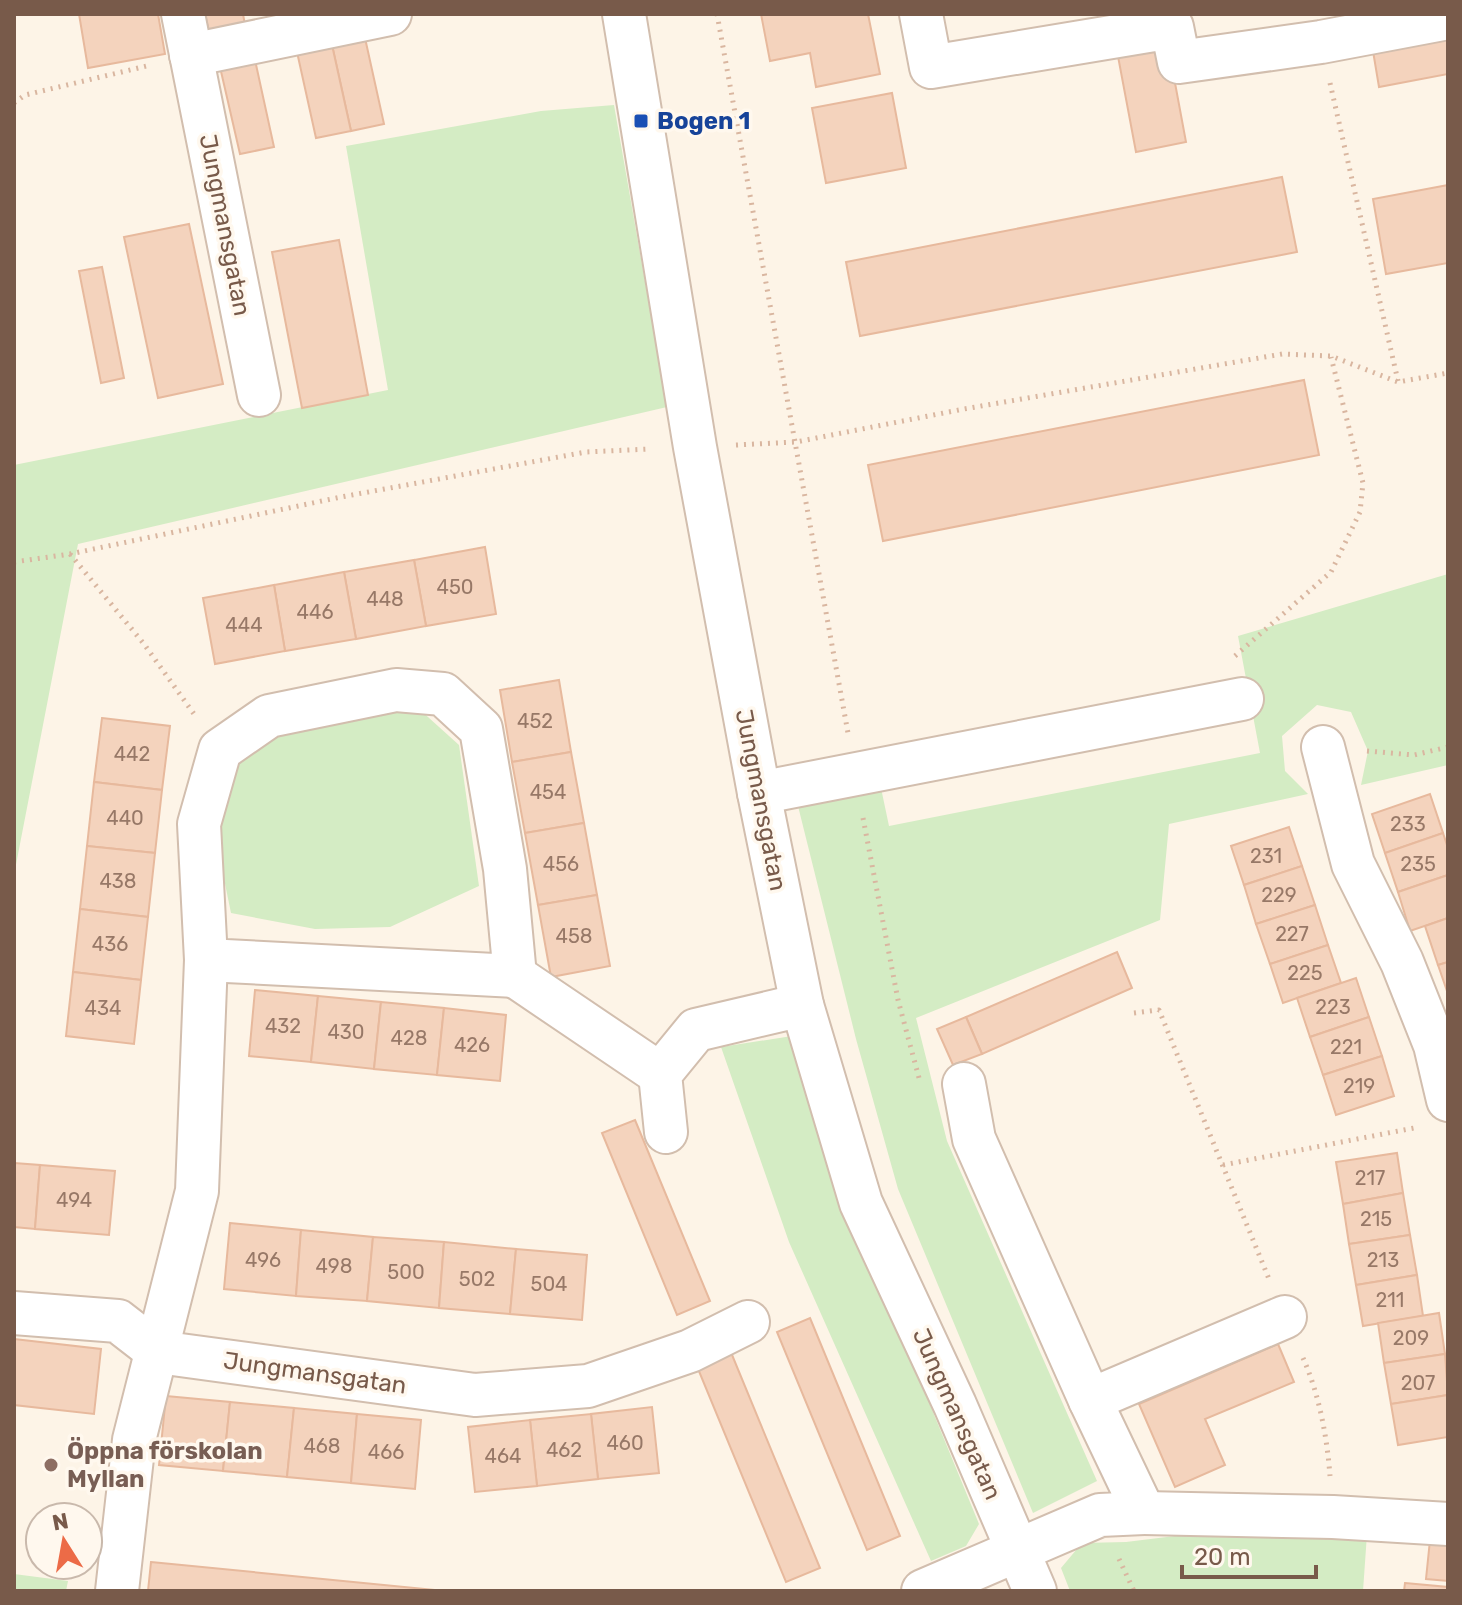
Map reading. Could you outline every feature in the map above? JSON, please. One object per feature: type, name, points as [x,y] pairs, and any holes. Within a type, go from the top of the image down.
[{"type":"street","name":"Jungmansgatan","points":[[183,14],[259,395]]},
{"type":"street","points":[[191,55],[390,14]]},
{"type":"street","name":"Jungmansgatan","points":[[624,14],[695,447],[802,1005],[861,1203],[955,1405],[1035,1591]]},
{"type":"street","points":[[921,14],[931,67],[1172,27],[1179,62],[1321,42],[1448,18]]},
{"type":"street","points":[[117,1591],[134,1440],[197,1191],[206,960],[199,824],[220,750],[269,716],[396,690],[443,694],[481,729],[505,869],[515,976]]},
{"type":"street","points":[[759,793],[1242,699]]},
{"type":"street","points":[[1323,747],[1353,864],[1402,962],[1435,1045],[1433,1114]]},
{"type":"street","points":[[206,960],[515,976],[660,1074]]},
{"type":"street","points":[[666,1132],[660,1074],[696,1030],[802,1005]]},
{"type":"street","points":[[964,1084],[974,1139],[1090,1400],[1144,1513]]},
{"type":"street","points":[[14,1313],[118,1321],[158,1352]]},
{"type":"street","points":[[1090,1400],[1285,1317]]},
{"type":"street","name":"Jungmansgatan","points":[[158,1352],[475,1395],[588,1386],[690,1351],[748,1322]]},
{"type":"street","points":[[923,1591],[1100,1515],[1333,1517],[1448,1524]]},
{"type":"path","points":[[1321,42],[1398,382]]},
{"type":"path","points":[[14,103],[25,95],[191,55]]},
{"type":"path","points":[[1242,699],[1235,656],[1331,572],[1360,512],[1363,483],[1331,356]]},
{"type":"path","points":[[70,554],[144,644],[220,750]]},
{"type":"path","points":[[1323,747],[1414,755],[1448,747]]},
{"type":"path","points":[[1134,1013],[1159,1010],[1313,1380],[1329,1455],[1333,1517]]},
{"type":"path","points":[[1223,1165],[1433,1114]]},
{"type":"green space","points":[[614,105],[667,407],[78,544],[14,875],[14,465],[388,390],[346,146],[541,111]]},
{"type":"green space","points":[[1448,574],[1448,765],[1361,785],[1368,751],[1351,712],[1317,705],[1282,736],[1285,771],[1308,794],[1169,824],[1160,920],[916,1018],[947,1141],[1097,1481],[1033,1513],[898,1189],[856,1039],[798,806],[881,788],[889,826],[1260,753],[1238,636]]},
{"type":"green space","points":[[418,708],[459,745],[479,886],[390,927],[315,929],[231,913],[216,840],[228,773],[259,739],[333,722]]},
{"type":"green space","points":[[792,1036],[847,1203],[979,1524],[966,1546],[931,1561],[789,1242],[721,1047]]},
{"type":"green space","points":[[1367,1534],[1363,1591],[1070,1591],[1061,1568],[1082,1543],[1126,1542],[1183,1535]]},
{"type":"green space","points":[[14,1574],[24,1575],[24,1581],[68,1581],[66,1591],[14,1591]]},
{"type":"building","points":[[79,14],[158,14],[165,54],[88,68]]},
{"type":"building","points":[[205,14],[243,14],[245,25],[209,32]]},
{"type":"building","points":[[761,14],[868,14],[880,74],[816,87],[810,53],[770,61]]},
{"type":"building","points":[[1448,37],[1448,74],[1379,87],[1373,51]]},
{"type":"building","points":[[365,38],[384,124],[351,131],[332,45]]},
{"type":"building","points":[[1167,40],[1186,142],[1136,152],[1117,51]]},
{"type":"building","points":[[332,45],[351,131],[316,138],[297,52]]},
{"type":"building","points":[[255,60],[274,147],[240,154],[220,67]]},
{"type":"building","points":[[892,93],[906,168],[826,183],[812,108]]},
{"type":"building","points":[[1282,177],[1297,252],[860,336],[846,262]]},
{"type":"building","points":[[1448,185],[1448,263],[1386,274],[1373,199]]},
{"type":"building","points":[[189,224],[223,384],[158,398],[124,237]]},
{"type":"building","points":[[339,240],[368,395],[302,408],[272,252]]},
{"type":"building","points":[[102,267],[124,378],[101,383],[79,271]]},
{"type":"building","points":[[1304,380],[1319,455],[883,541],[868,465]]},
{"type":"building","points":[[485,547],[496,614],[426,626],[414,560]]},
{"type":"building","points":[[414,560],[426,626],[356,639],[344,572]]},
{"type":"building","points":[[344,572],[356,639],[285,651],[274,585]]},
{"type":"building","points":[[274,585],[285,651],[215,664],[203,598]]},
{"type":"building","points":[[559,680],[571,752],[512,762],[500,690]]},
{"type":"building","points":[[102,718],[170,726],[162,790],[94,782]]},
{"type":"building","points":[[571,752],[584,823],[525,833],[512,762]]},
{"type":"building","points":[[94,782],[162,790],[155,853],[87,846]]},
{"type":"building","points":[[1430,794],[1443,833],[1385,853],[1372,814]]},
{"type":"building","points":[[584,823],[597,895],[538,905],[525,833]]},
{"type":"building","points":[[1289,827],[1302,866],[1244,885],[1231,846]]},
{"type":"building","points":[[1443,833],[1448,848],[1448,875],[1398,892],[1385,853]]},
{"type":"building","points":[[87,846],[155,853],[148,917],[80,909]]},
{"type":"building","points":[[1302,866],[1315,905],[1256,924],[1244,885]]},
{"type":"building","points":[[1448,875],[1448,918],[1410,931],[1398,892]]},
{"type":"building","points":[[597,895],[610,966],[551,977],[538,905]]},
{"type":"building","points":[[1315,905],[1328,945],[1270,964],[1256,924]]},
{"type":"building","points":[[80,909],[148,917],[141,980],[73,972]]},
{"type":"building","points":[[1448,918],[1448,962],[1438,965],[1425,926]]},
{"type":"building","points":[[1328,945],[1341,983],[1283,1003],[1270,964]]},
{"type":"building","points":[[1117,952],[1132,988],[982,1054],[966,1017]]},
{"type":"building","points":[[1448,962],[1448,994],[1438,965]]},
{"type":"building","points":[[73,972],[141,980],[134,1044],[66,1036]]},
{"type":"building","points":[[1356,978],[1369,1017],[1310,1037],[1297,998]]},
{"type":"building","points":[[255,990],[318,996],[311,1062],[249,1056]]},
{"type":"building","points":[[318,996],[381,1002],[374,1069],[311,1062]]},
{"type":"building","points":[[381,1002],[444,1008],[437,1075],[374,1069]]},
{"type":"building","points":[[444,1008],[506,1015],[500,1081],[437,1075]]},
{"type":"building","points":[[966,1017],[982,1054],[953,1065],[937,1029]]},
{"type":"building","points":[[1369,1017],[1382,1056],[1323,1075],[1310,1037]]},
{"type":"building","points":[[1382,1056],[1394,1096],[1336,1115],[1323,1075]]},
{"type":"building","points":[[635,1120],[710,1301],[677,1315],[602,1133]]},
{"type":"building","points":[[1397,1153],[1403,1193],[1343,1204],[1336,1162]]},
{"type":"building","points":[[14,1163],[40,1165],[35,1229],[14,1227]]},
{"type":"building","points":[[40,1165],[115,1171],[109,1235],[35,1229]]},
{"type":"building","points":[[1403,1193],[1410,1235],[1349,1244],[1343,1204]]},
{"type":"building","points":[[230,1223],[301,1230],[296,1296],[224,1289]]},
{"type":"building","points":[[301,1230],[373,1237],[367,1301],[296,1296]]},
{"type":"building","points":[[1410,1235],[1417,1275],[1356,1285],[1349,1244]]},
{"type":"building","points":[[373,1237],[444,1242],[439,1308],[367,1301]]},
{"type":"building","points":[[444,1242],[516,1249],[510,1314],[439,1308]]},
{"type":"building","points":[[516,1249],[587,1255],[582,1320],[510,1314]]},
{"type":"building","points":[[1417,1275],[1423,1316],[1363,1326],[1356,1285]]},
{"type":"building","points":[[1439,1313],[1445,1354],[1384,1363],[1378,1323]]},
{"type":"building","points":[[810,1318],[900,1536],[867,1550],[777,1332]]},
{"type":"building","points":[[14,1339],[101,1349],[94,1414],[14,1405]]},
{"type":"building","points":[[1278,1344],[1294,1382],[1205,1419],[1225,1465],[1175,1487],[1139,1404]]},
{"type":"building","points":[[730,1350],[820,1568],[786,1582],[696,1364]]},
{"type":"building","points":[[1445,1354],[1448,1395],[1391,1404],[1384,1363]]},
{"type":"building","points":[[1448,1395],[1448,1437],[1398,1445],[1391,1404]]},
{"type":"building","points":[[166,1396],[230,1402],[223,1471],[159,1465]]},
{"type":"building","points":[[230,1402],[294,1408],[287,1477],[223,1471]]},
{"type":"building","points":[[652,1407],[659,1473],[598,1479],[591,1414]]},
{"type":"building","points":[[294,1408],[357,1414],[351,1483],[287,1477]]},
{"type":"building","points":[[357,1414],[421,1420],[415,1489],[351,1483]]},
{"type":"building","points":[[591,1414],[598,1479],[537,1486],[530,1420]]},
{"type":"building","points":[[530,1420],[537,1486],[475,1492],[468,1427]]},
{"type":"building","points":[[1430,1540],[1448,1542],[1448,1581],[1426,1579]]},
{"type":"building","points":[[151,1562],[445,1591],[148,1591]]},
{"type":"building","points":[[1405,1583],[1448,1587],[1448,1591],[1404,1591]]},
{"type":"place","name":"Bogen 1","points":[[641,121]]},
{"type":"place","name":"Öppna förskolan Myllan","points":[[51,1465]]}]
